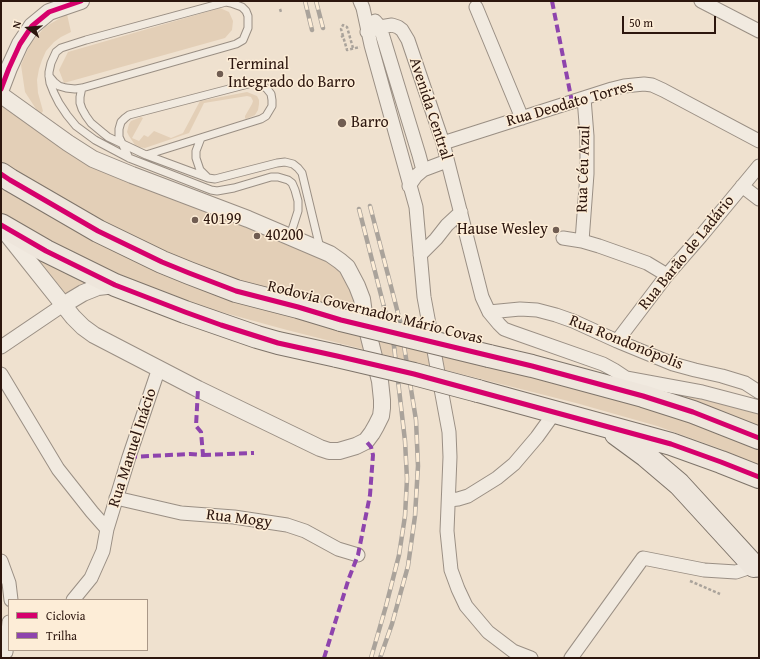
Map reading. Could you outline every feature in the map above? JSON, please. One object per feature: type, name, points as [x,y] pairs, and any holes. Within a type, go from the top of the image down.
[{"type":"highway","name":"Rodovia Governador Mário Covas","points":[[1,174],[98,231],[162,262],[236,291],[341,320],[532,366],[642,396],[700,415],[759,438]]},
{"type":"highway","points":[[1,226],[40,248],[115,285],[185,312],[257,337],[414,374],[671,444],[759,477]]},
{"type":"highway","points":[[532,366],[560,364],[626,378]]},
{"type":"highway","points":[[605,426],[646,456],[679,484],[757,569]]},
{"type":"street","points":[[1,89],[20,44],[32,26],[49,12],[81,1]]},
{"type":"street","points":[[701,1],[759,32]]},
{"type":"street","name":"Avenida Central","points":[[361,5],[380,27],[419,154],[423,170],[416,176],[409,186]]},
{"type":"street","name":"Avenida Central","points":[[361,5],[367,32],[416,207],[424,296],[449,432],[450,457],[447,530],[451,570],[466,606],[488,632],[513,651],[531,658]]},
{"type":"street","points":[[476,6],[522,118]]},
{"type":"street","name":"Avenida Central","points":[[380,27],[394,26],[402,30],[408,40],[443,143],[482,297],[489,312],[504,329],[603,364],[626,378]]},
{"type":"street","points":[[367,32],[380,27]]},
{"type":"street","name":"Rua Deodato Torres","points":[[443,143],[624,86],[644,84],[652,85],[663,90],[759,141]]},
{"type":"street","points":[[1,95],[93,159],[226,210],[335,256],[347,267],[362,299],[365,320],[380,381],[382,400],[381,416],[376,426],[366,441],[356,446],[338,451],[329,451],[205,392],[94,334],[78,322],[63,305],[1,226]]},
{"type":"street","name":"Rua Céu Azul","points":[[582,241],[587,174],[587,136],[584,98]]},
{"type":"street","points":[[423,170],[448,161]]},
{"type":"street","name":"Rua Barão de Ladário","points":[[617,341],[667,275],[759,166]]},
{"type":"street","points":[[742,186],[759,198]]},
{"type":"street","points":[[420,255],[461,212]]},
{"type":"street","points":[[563,238],[582,241],[647,263],[667,275]]},
{"type":"street","points":[[1,347],[83,293],[98,287],[115,285]]},
{"type":"street","name":"Rua Rondonópolis","points":[[489,312],[520,309],[537,310],[556,315],[674,364],[745,383],[759,392]]},
{"type":"street","name":"Rua Manuel Inácio","points":[[74,599],[91,578],[103,551],[107,529],[116,498],[159,368]]},
{"type":"street","name":"Rua Manuel Inácio","points":[[1,374],[58,469],[107,529]]},
{"type":"street","points":[[626,378],[702,392],[759,406]]},
{"type":"street","points":[[449,500],[468,496],[498,478],[514,464],[556,412]]},
{"type":"street","name":"Rua Mogy","points":[[116,498],[181,513],[234,517],[287,525],[305,531],[338,549],[358,555]]},
{"type":"street","points":[[571,658],[642,558],[704,570],[736,572],[757,569]]},
{"type":"street","points":[[2,566],[9,583],[11,599]]},
{"type":"street","points":[[6,653],[8,632]]},
{"type":"lane","points":[[49,76],[59,86],[75,89],[82,88],[236,44],[243,40],[248,28],[248,16],[242,7],[226,2],[61,48],[56,52],[49,68],[49,76],[50,83],[59,103],[76,126],[95,140],[129,158],[217,191],[234,188],[271,177],[278,177],[288,180],[292,183],[298,202],[298,211],[290,236]]},
{"type":"lane","points":[[129,158],[119,137],[121,122],[129,115],[248,84],[263,86],[270,94],[272,106],[266,116],[146,155]]},
{"type":"lane","points":[[82,88],[80,103],[86,116],[97,129],[108,138],[146,155],[208,178],[215,179],[277,163],[285,162],[293,164],[302,173],[321,250]]},
{"type":"lane","points":[[201,138],[196,151],[196,158],[200,170],[208,178]]},
{"type":"path","points":[[343,25],[347,27],[352,48],[347,50],[342,36],[341,29],[343,25]]},
{"type":"shaded area","points":[[220,8],[229,12],[233,21],[232,30],[225,38],[64,83],[59,70],[68,52]]},
{"type":"shaded area","points":[[67,14],[71,32],[54,42],[46,51],[39,69],[37,80],[38,93],[43,111],[41,114],[36,110],[25,92],[21,65],[30,44],[45,27]]},
{"type":"shaded area","points":[[247,92],[257,96],[259,104],[255,115],[246,119],[245,116],[253,101],[251,97],[247,96],[204,103],[189,133],[145,148],[135,145],[127,132],[131,121],[141,117],[143,118],[132,138],[139,141],[144,135],[148,137],[154,131],[171,138],[183,133],[200,101]]},
{"type":"shaded area","points":[[1,105],[79,157],[178,202],[241,220],[339,267],[353,292],[355,306],[364,313],[365,321],[189,273],[1,167]]},
{"type":"shaded area","points":[[1,183],[102,240],[574,382],[759,444],[759,466],[721,449],[657,426],[576,403],[287,330],[203,307],[125,277],[27,233],[1,216]]},
{"type":"shaded area","points":[[28,251],[96,284],[74,303],[73,316]]},
{"type":"shaded area","points":[[569,372],[759,409],[759,431]]},
{"type":"railway","points":[[305,1],[312,30]]},
{"type":"railway","points":[[316,1],[323,28]]},
{"type":"railway","points":[[370,206],[400,321],[416,420],[418,466],[415,516],[408,566],[392,624],[380,658]]},
{"type":"railway","points":[[359,209],[394,346],[405,441],[407,479],[405,516],[399,555],[371,658]]},
{"type":"marked path","points":[[552,1],[572,102]]},
{"type":"marked path","points":[[129,457],[190,454],[203,455],[201,432],[196,426],[198,389]]},
{"type":"marked path","points":[[324,658],[349,578],[358,555],[370,495],[373,455],[371,447],[366,441]]},
{"type":"marked path","points":[[203,455],[254,453]]},
{"type":"cycle path","points":[[1,89],[20,44],[32,26],[49,12],[81,1]]},
{"type":"cycle path","points":[[1,174],[98,231],[162,262],[236,291],[341,320],[532,366],[643,396],[693,412],[759,438]]},
{"type":"cycle path","points":[[1,225],[46,251],[115,285],[221,325],[278,343],[414,374],[671,444],[759,477]]},
{"type":"place","name":"Terminal Integrado do Barro","points":[[220,74]]},
{"type":"place","name":"Barro","points":[[342,123]]},
{"type":"place","name":"40199","points":[[195,220]]},
{"type":"place","name":"Hause Wesley","points":[[556,230]]},
{"type":"place","name":"40200","points":[[257,236]]}]
